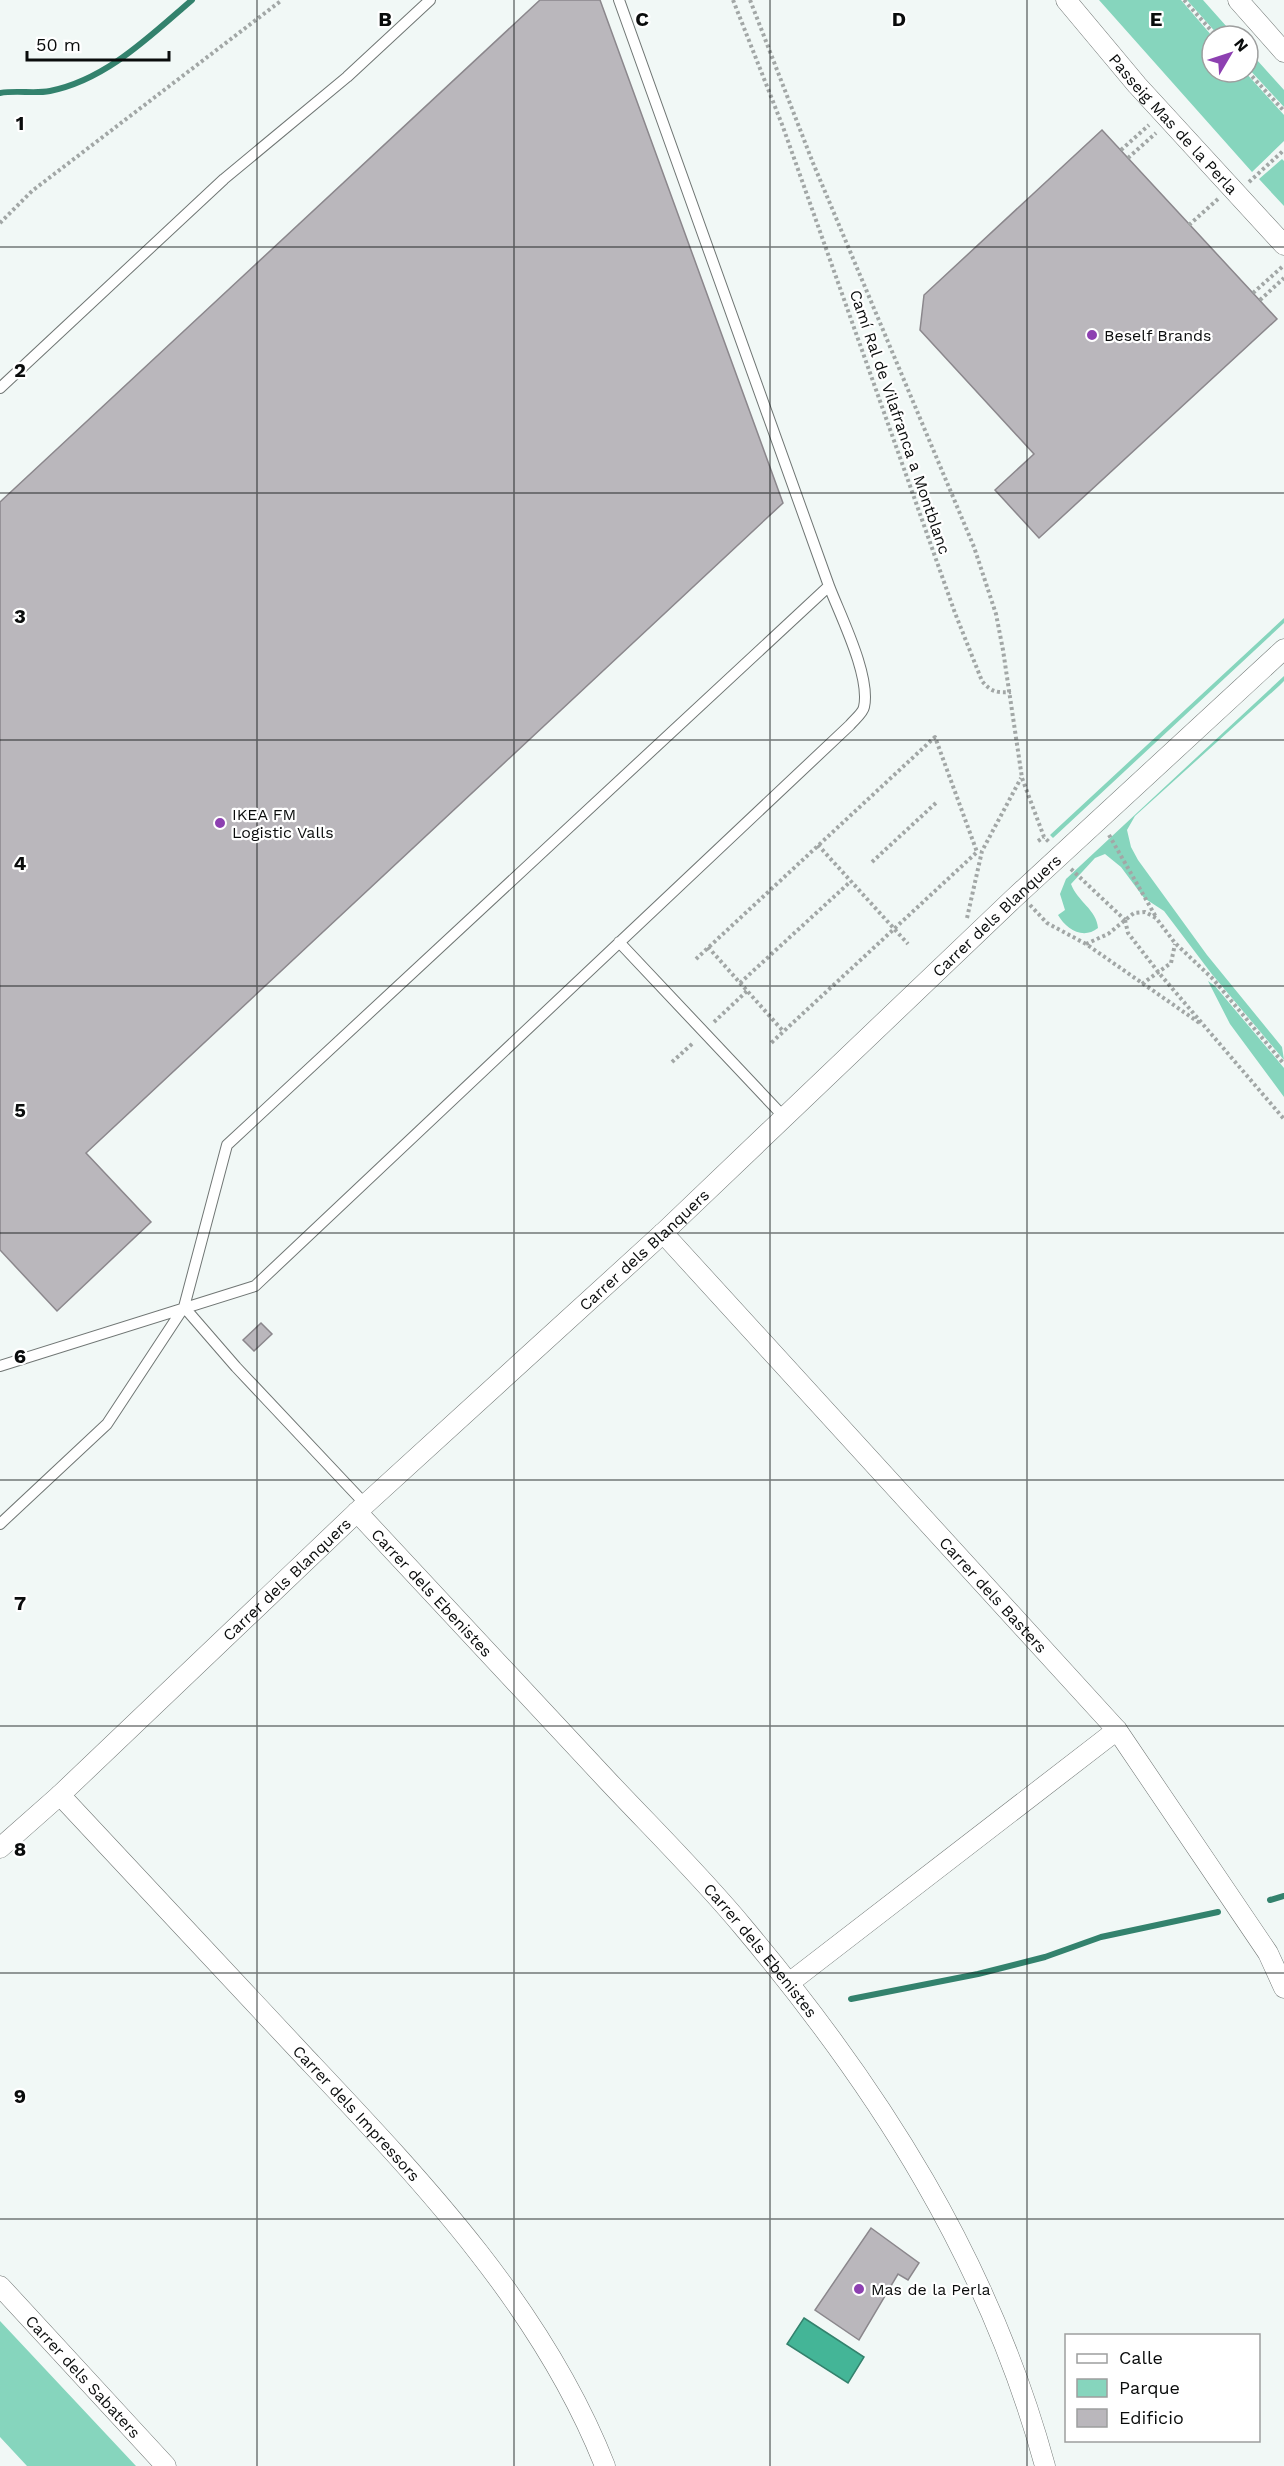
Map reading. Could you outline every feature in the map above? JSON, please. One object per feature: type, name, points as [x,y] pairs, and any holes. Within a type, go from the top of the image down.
[{"type":"street","name":"Passeig Mas de la Perla","points":[[1066,0],[1137,85],[1284,245]]},
{"type":"street","points":[[1238,0],[1284,52]]},
{"type":"street","name":"Carrer dels Blanquers","points":[[0,1848],[60,1795],[362,1508],[663,1233],[1019,894],[1284,649]]},
{"type":"street","name":"Carrer dels Basters","points":[[663,1233],[1117,1730],[1268,1953],[1284,1988]]},
{"type":"street","name":"Carrer dels Ebenistes","points":[[362,1508],[742,1925],[833,2040],[927,2183],[964,2251],[1031,2413],[1045,2466]]},
{"type":"street","points":[[789,1983],[1117,1730]]},
{"type":"street","name":"Carrer dels Impressors","points":[[60,1795],[407,2167],[480,2254],[529,2322],[590,2428],[605,2466]]},
{"type":"street","name":"Carrer dels Sabaters","points":[[0,2286],[166,2466]]},
{"type":"lane","points":[[0,388],[224,179],[347,77],[430,0]]},
{"type":"lane","points":[[0,1366],[184,1306],[255,1286],[850,725],[864,708],[864,683],[853,648],[619,0]]},
{"type":"lane","points":[[0,1524],[107,1424],[184,1306],[227,1145],[829,586]]},
{"type":"lane","points":[[619,942],[784,1117]]},
{"type":"lane","points":[[184,1306],[362,1508]]},
{"type":"path","points":[[0,223],[32,192],[282,0]]},
{"type":"path","name":"Camí Ral de Vilafranca a Montblanc","points":[[733,0],[783,126],[955,613],[982,681],[990,690],[998,693],[1011,692]]},
{"type":"path","points":[[750,0],[826,195],[974,547],[996,614],[1011,692],[1022,778],[1044,837],[1038,841]]},
{"type":"path","points":[[1184,0],[1205,24]]},
{"type":"path","points":[[1259,84],[1284,111]]},
{"type":"path","points":[[1121,150],[1151,122]]},
{"type":"path","points":[[1128,158],[1159,130]]},
{"type":"path","points":[[1246,186],[1284,150]]},
{"type":"path","points":[[1190,225],[1220,197]]},
{"type":"path","points":[[1253,293],[1283,266]]},
{"type":"path","points":[[1260,300],[1284,278]]},
{"type":"path","points":[[696,958],[935,737],[977,852],[770,1044]]},
{"type":"path","points":[[968,942],[967,913],[982,851],[1022,778]]},
{"type":"path","points":[[872,862],[938,801]]},
{"type":"path","points":[[1111,837],[1156,918],[1175,943],[1213,980],[1284,1064]]},
{"type":"path","points":[[818,845],[908,944]]},
{"type":"path","points":[[1073,872],[1125,920],[1128,933],[1159,973],[1284,1119]]},
{"type":"path","points":[[740,983],[850,882]]},
{"type":"path","points":[[1019,894],[1047,923],[1086,944],[1206,1028]]},
{"type":"path","points":[[1086,944],[1108,934],[1134,913],[1145,912],[1156,918]]},
{"type":"path","points":[[1142,984],[1171,963],[1175,943]]},
{"type":"path","points":[[708,947],[784,1032]]},
{"type":"path","points":[[714,1022],[747,991]]},
{"type":"path","points":[[672,1062],[693,1043]]},
{"type":"green space","points":[[1099,0],[1181,0],[1202,24],[1200,84],[1256,84],[1284,115],[1284,141],[1252,172]]},
{"type":"green space","points":[[1187,0],[1203,0],[1224,24],[1208,24]]},
{"type":"green space","points":[[1260,63],[1284,90],[1284,107],[1260,81]]},
{"type":"green space","points":[[1282,159],[1284,161],[1284,206],[1259,179]]},
{"type":"green space","points":[[1284,618],[1284,623],[1053,838],[1050,835]]},
{"type":"green space","points":[[1284,676],[1284,681],[1279,686],[1135,816],[1127,830],[1131,847],[1138,860],[1207,955],[1282,1047],[1284,1060],[1211,973],[1164,911],[1144,898],[1121,867],[1105,854],[1095,858],[1071,884],[1091,911],[1098,928],[1081,933],[1066,925],[1058,915],[1065,910],[1060,894],[1066,879]]},
{"type":"green space","points":[[1208,981],[1215,986],[1284,1068],[1284,1097],[1230,1024]]},
{"type":"green space","points":[[0,2321],[136,2466],[27,2466],[0,2437]]},
{"type":"shaded area","points":[[804,2318],[864,2357],[848,2383],[787,2344]]},
{"type":"building","name":"IKEA FM Logistic Valls","points":[[540,0],[600,0],[783,503],[86,1153],[151,1222],[57,1311],[0,1250],[0,502]]},
{"type":"building","name":"Beself Brands","points":[[1102,130],[1277,319],[1039,538],[995,490],[1034,454],[920,330],[924,295]]},
{"type":"building","points":[[261,1323],[272,1334],[254,1351],[243,1340]]},
{"type":"building","name":"Mas de la Perla","points":[[871,2228],[919,2263],[908,2280],[898,2274],[859,2340],[815,2310]]},
{"type":"waterway","points":[[0,93],[50,91],[90,77],[126,55],[192,0]]},
{"type":"waterway","points":[[1270,1900],[1284,1896]]},
{"type":"waterway","points":[[851,1999],[978,1974],[1045,1957],[1101,1937],[1218,1912]]},
{"type":"place","name":"Beself Brands","points":[[1092,335]]},
{"type":"place","name":"IKEA FM Logistic Valls","points":[[220,823]]},
{"type":"place","name":"Mas de la Perla","points":[[859,2289]]}]
